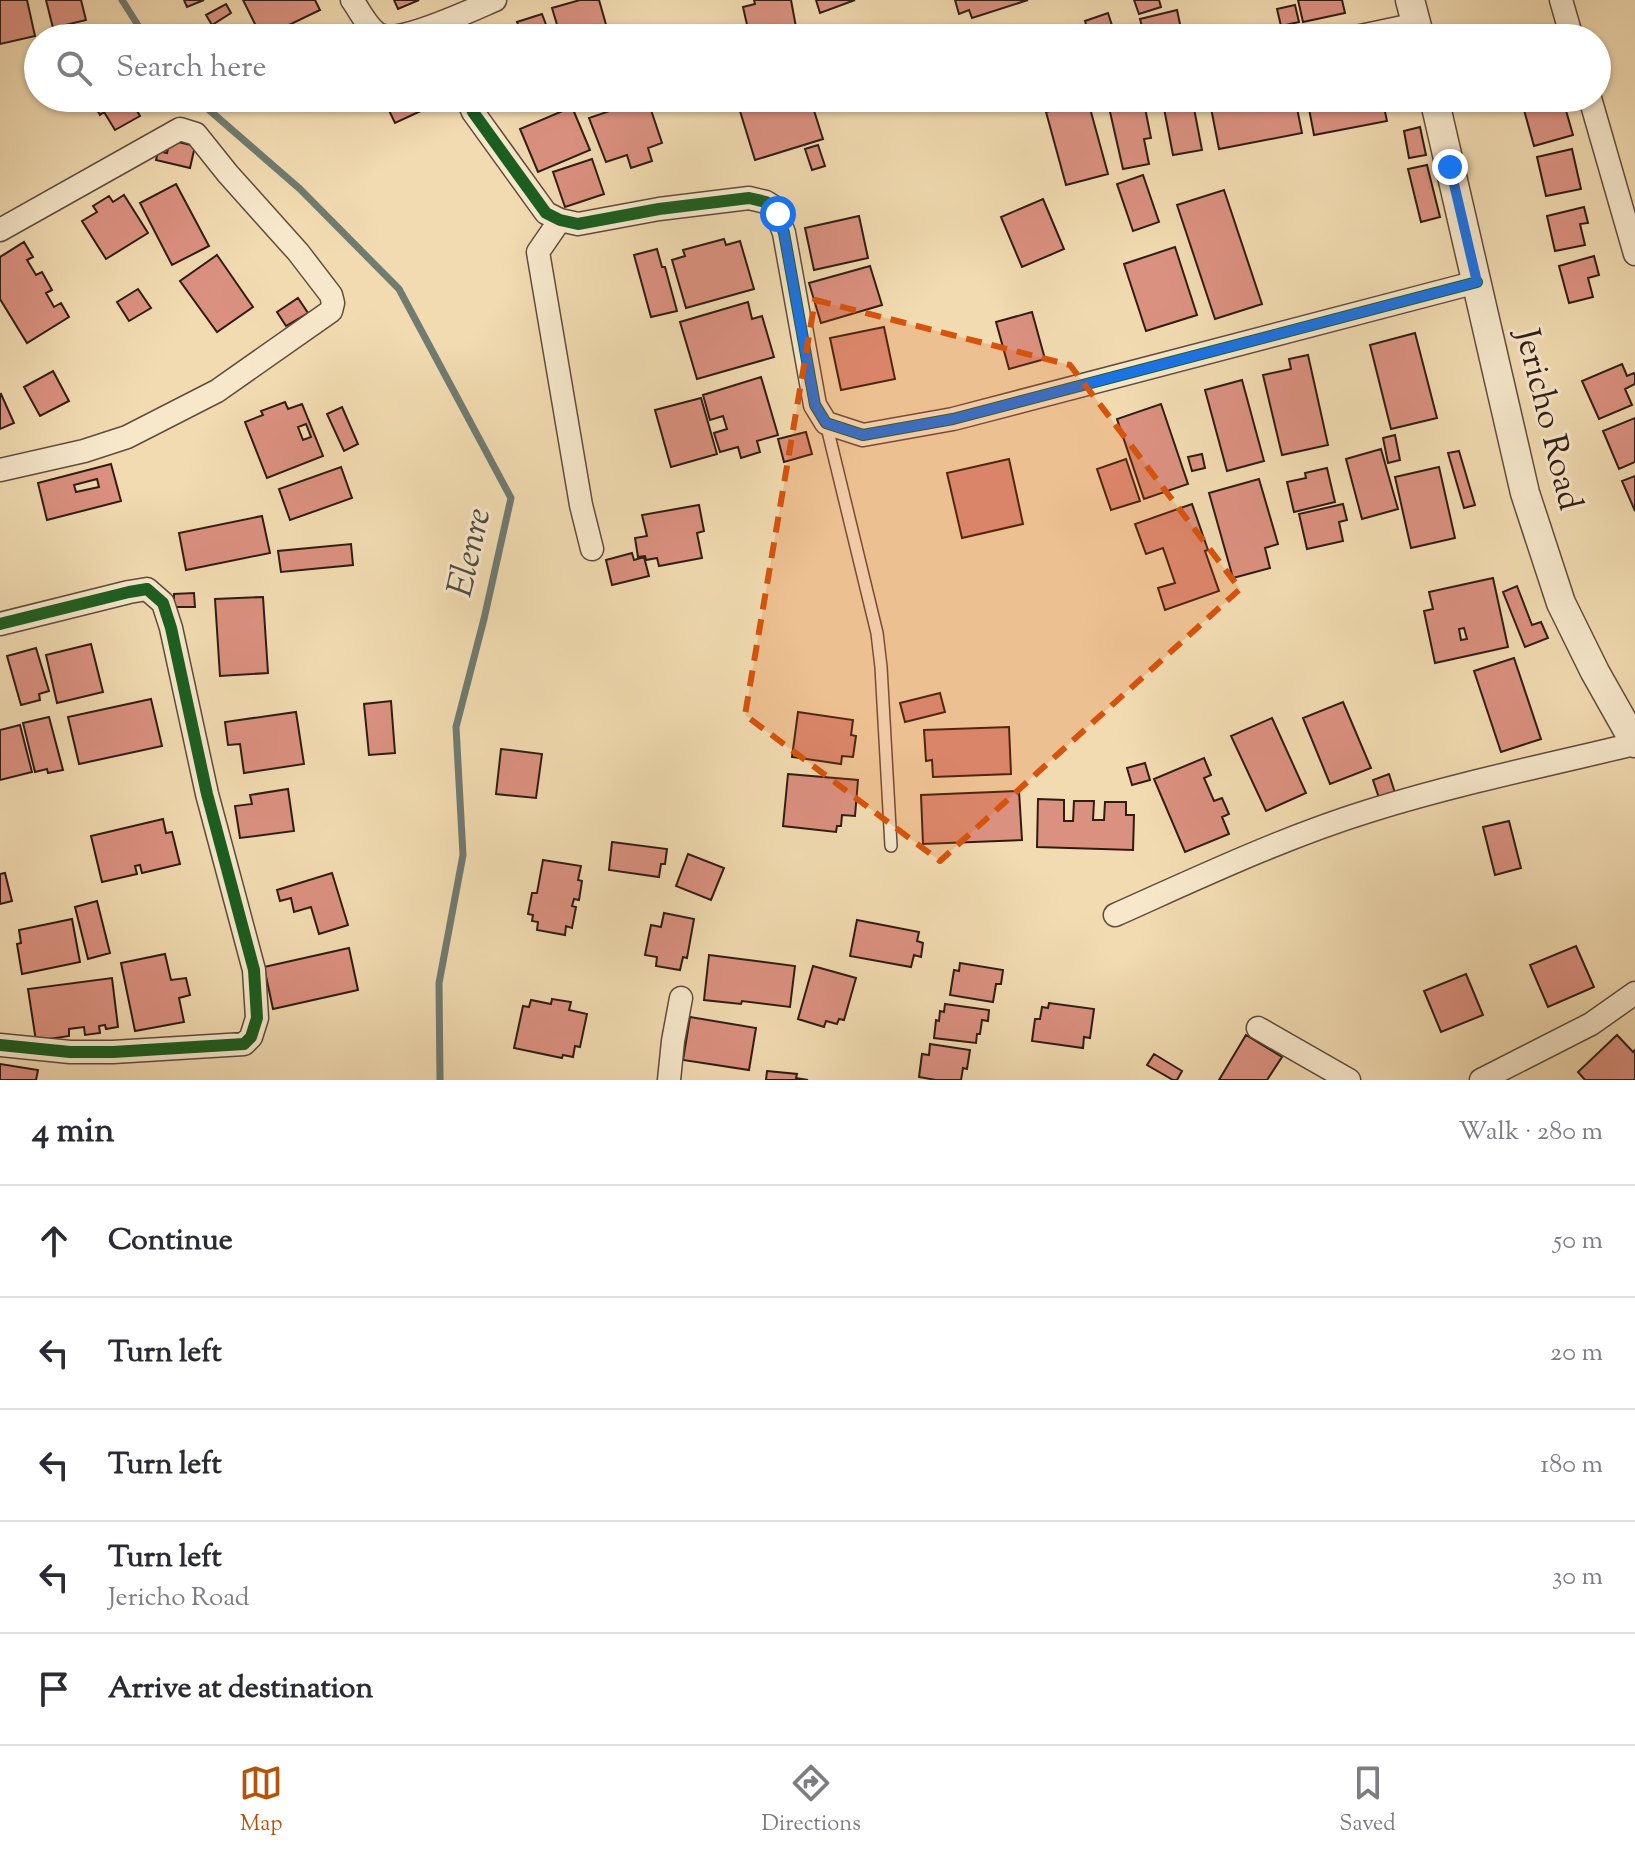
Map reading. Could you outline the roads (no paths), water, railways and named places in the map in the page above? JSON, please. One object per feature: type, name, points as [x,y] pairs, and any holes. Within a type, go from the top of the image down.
[{"type":"street","points":[[352,0],[369,24]]},
{"type":"street","points":[[453,24],[495,0]]},
{"type":"street","points":[[1561,0],[1568,24]]},
{"type":"street","points":[[473,112],[546,213],[560,220],[578,224],[659,209],[749,198],[774,207],[784,233],[815,405],[826,423],[863,435],[953,419],[1477,282]]},
{"type":"street","name":"Jericho Road","points":[[1437,112],[1525,493],[1561,603],[1635,743]]},
{"type":"street","points":[[1594,112],[1635,254]]},
{"type":"street","points":[[0,230],[180,129],[196,134],[298,252],[331,295],[333,303],[331,311],[217,391],[127,437],[84,451],[0,470]]},
{"type":"street","points":[[560,220],[538,252],[581,505],[592,549]]},
{"type":"street","points":[[0,624],[147,589],[163,603],[207,794],[254,970],[257,1018],[251,1037],[244,1044],[84,1052],[0,1045]]},
{"type":"street","points":[[1115,915],[1313,830],[1370,811],[1635,743]]},
{"type":"street","points":[[1481,1080],[1591,1024],[1635,993]]},
{"type":"street","points":[[669,1080],[681,998]]},
{"type":"street","points":[[1258,1028],[1349,1080]]},
{"type":"lane","points":[[826,423],[877,633],[891,846]]},
{"type":"waterway","name":"Elenre","points":[[122,0],[137,24]]},
{"type":"waterway","name":"Elenre","points":[[211,112],[300,189],[399,289],[511,498],[456,727],[463,855],[439,983],[440,1080]]}]
